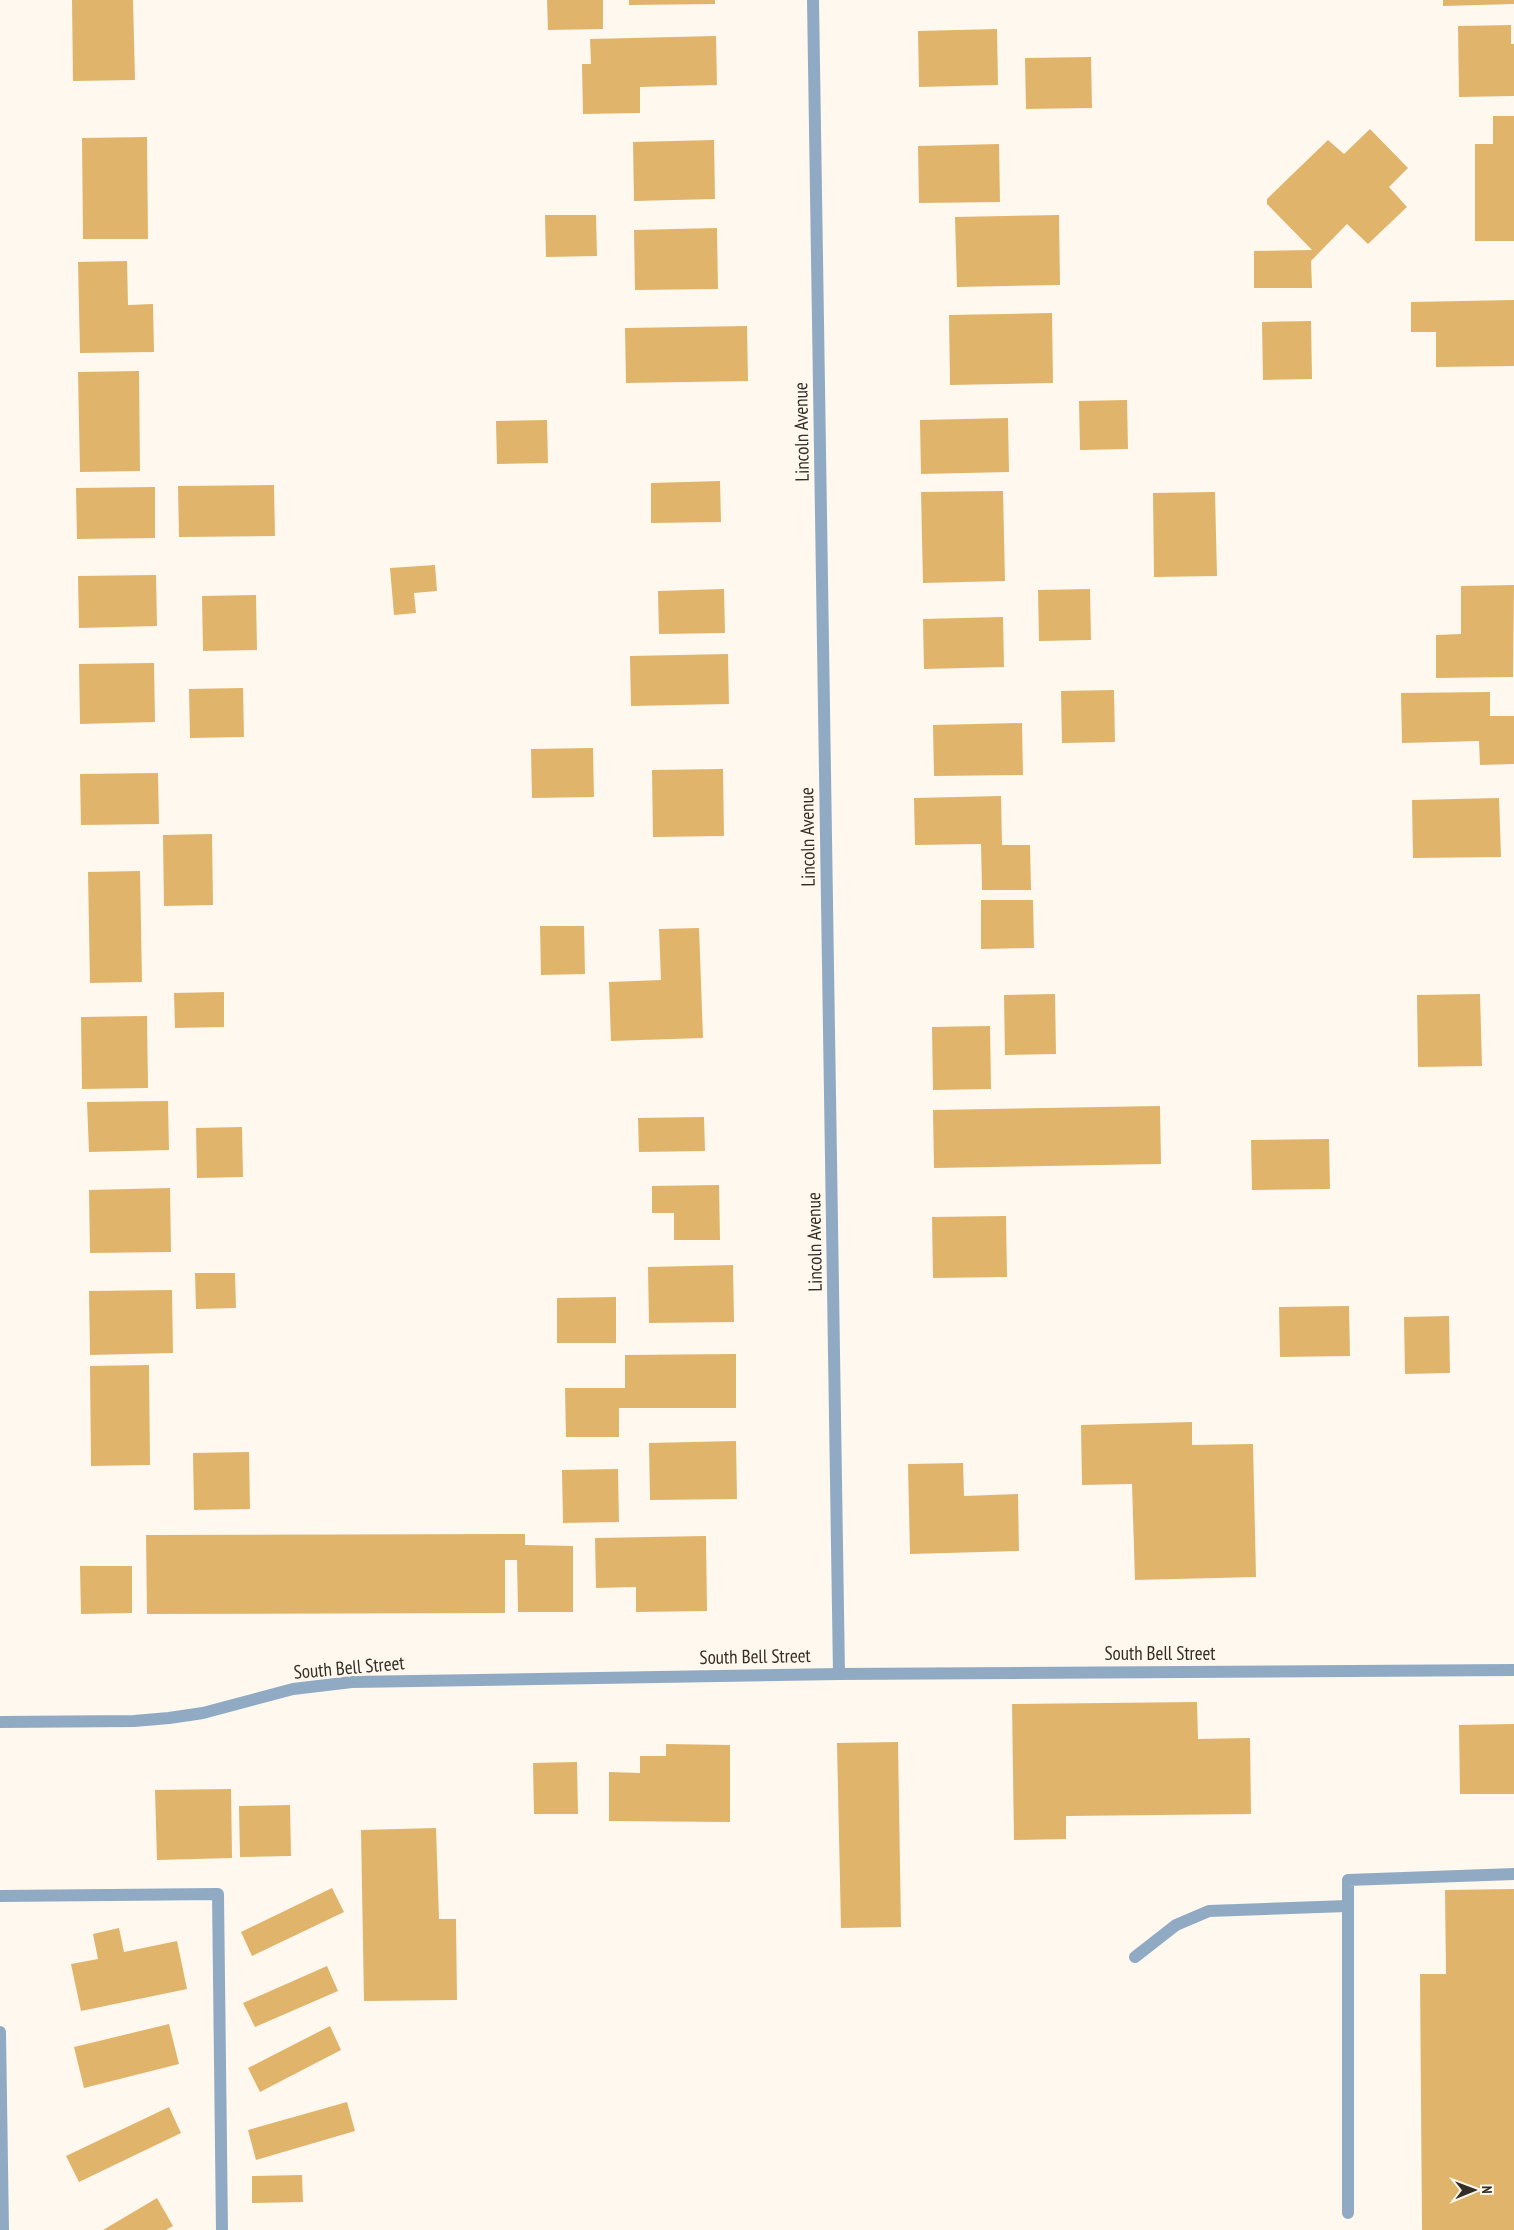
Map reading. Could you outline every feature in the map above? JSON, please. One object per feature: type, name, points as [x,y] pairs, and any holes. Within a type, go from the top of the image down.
[{"type":"street","name":"Lincoln Avenue","points":[[813,0],[839,1674]]},
{"type":"street","name":"South Bell Street","points":[[0,1722],[169,1718],[203,1713],[293,1690],[352,1682],[839,1674],[1514,1670]]},
{"type":"street","points":[[1348,2213],[1348,1880],[1514,1874]]},
{"type":"street","points":[[0,1896],[218,1894],[222,2230]]},
{"type":"street","points":[[1134,1958],[1176,1925],[1210,1912],[1347,1906]]},
{"type":"street","points":[[0,2032],[3,2230]]},
{"type":"building","points":[[72,0],[133,0],[135,80],[73,81]]},
{"type":"building","points":[[547,0],[603,0],[603,29],[548,30]]},
{"type":"building","points":[[629,0],[715,0],[715,4],[629,5]]},
{"type":"building","points":[[1443,0],[1514,0],[1514,4],[1443,6]]},
{"type":"building","points":[[1511,25],[1511,44],[1514,44],[1514,96],[1459,97],[1458,26]]},
{"type":"building","points":[[997,29],[998,85],[919,87],[918,31]]},
{"type":"building","points":[[716,36],[717,85],[640,87],[640,113],[583,114],[582,64],[591,64],[590,39]]},
{"type":"building","points":[[1091,57],[1092,108],[1026,109],[1025,58]]},
{"type":"building","points":[[1493,116],[1514,116],[1514,241],[1475,241],[1475,144],[1493,144]]},
{"type":"building","points":[[1370,129],[1408,168],[1389,187],[1407,207],[1368,244],[1347,224],[1311,261],[1312,288],[1254,288],[1254,251],[1312,250],[1267,204],[1267,199],[1328,140],[1344,154]]},
{"type":"building","points":[[147,137],[148,239],[83,239],[82,138]]},
{"type":"building","points":[[714,140],[715,199],[634,201],[633,142]]},
{"type":"building","points":[[999,144],[1000,202],[919,203],[918,146]]},
{"type":"building","points":[[545,215],[596,215],[597,256],[546,257]]},
{"type":"building","points":[[1059,215],[1060,285],[957,287],[955,217]]},
{"type":"building","points":[[717,228],[718,289],[635,290],[634,230]]},
{"type":"building","points":[[127,261],[128,305],[153,304],[154,352],[80,353],[78,262]]},
{"type":"building","points":[[1514,300],[1514,366],[1436,367],[1436,332],[1411,332],[1411,302]]},
{"type":"building","points":[[1052,313],[1053,383],[950,385],[949,315]]},
{"type":"building","points":[[1311,321],[1312,379],[1263,380],[1262,322]]},
{"type":"building","points":[[747,326],[748,381],[626,383],[625,328]]},
{"type":"building","points":[[139,371],[140,471],[80,472],[78,372]]},
{"type":"building","points":[[1127,400],[1128,449],[1080,450],[1079,401]]},
{"type":"building","points":[[1008,418],[1009,472],[921,474],[920,420]]},
{"type":"building","points":[[547,420],[548,463],[497,464],[496,421]]},
{"type":"building","points":[[720,481],[721,522],[651,523],[651,483]]},
{"type":"building","points":[[274,485],[275,536],[179,537],[178,486]]},
{"type":"building","points":[[155,487],[155,538],[77,539],[76,488]]},
{"type":"building","points":[[1003,491],[1005,581],[923,583],[921,492]]},
{"type":"building","points":[[1215,492],[1217,576],[1154,577],[1153,493]]},
{"type":"building","points":[[435,565],[437,591],[414,593],[416,613],[394,615],[390,568]]},
{"type":"building","points":[[156,575],[157,626],[79,628],[78,576]]},
{"type":"building","points":[[1514,585],[1513,677],[1436,678],[1436,635],[1461,634],[1461,586]]},
{"type":"building","points":[[724,589],[725,633],[659,634],[658,591]]},
{"type":"building","points":[[1090,589],[1091,640],[1039,641],[1038,590]]},
{"type":"building","points":[[256,595],[257,650],[203,651],[202,596]]},
{"type":"building","points":[[1003,617],[1004,667],[924,669],[923,619]]},
{"type":"building","points":[[728,654],[729,704],[631,706],[630,656]]},
{"type":"building","points":[[154,663],[155,722],[80,724],[79,664]]},
{"type":"building","points":[[243,688],[244,737],[190,738],[189,689]]},
{"type":"building","points":[[1114,690],[1115,742],[1062,743],[1061,691]]},
{"type":"building","points":[[1490,692],[1490,716],[1514,716],[1514,764],[1480,765],[1479,741],[1402,743],[1401,693]]},
{"type":"building","points":[[1022,723],[1023,775],[934,776],[933,725]]},
{"type":"building","points":[[593,748],[594,797],[532,798],[531,749]]},
{"type":"building","points":[[723,769],[724,836],[653,837],[652,770]]},
{"type":"building","points":[[158,773],[159,824],[81,825],[80,774]]},
{"type":"building","points":[[1001,796],[1002,845],[1030,845],[1031,890],[982,890],[981,844],[915,845],[914,798]]},
{"type":"building","points":[[1499,798],[1501,857],[1413,858],[1412,800]]},
{"type":"building","points":[[212,834],[213,905],[164,906],[163,835]]},
{"type":"building","points":[[140,871],[142,982],[90,983],[88,872]]},
{"type":"building","points":[[981,900],[1033,900],[1034,948],[981,949]]},
{"type":"building","points":[[540,926],[584,926],[585,974],[541,975]]},
{"type":"building","points":[[699,928],[703,1038],[611,1041],[609,982],[661,980],[659,929]]},
{"type":"building","points":[[224,992],[224,1027],[175,1028],[174,993]]},
{"type":"building","points":[[1055,994],[1056,1054],[1005,1055],[1004,995]]},
{"type":"building","points":[[1480,994],[1482,1066],[1418,1067],[1417,995]]},
{"type":"building","points":[[147,1016],[148,1088],[82,1089],[81,1017]]},
{"type":"building","points":[[990,1026],[991,1089],[933,1090],[932,1027]]},
{"type":"building","points":[[168,1101],[169,1150],[89,1152],[87,1102]]},
{"type":"building","points":[[1160,1106],[1161,1164],[934,1168],[933,1110]]},
{"type":"building","points":[[704,1117],[705,1151],[639,1152],[638,1118]]},
{"type":"building","points":[[242,1127],[243,1177],[197,1178],[196,1128]]},
{"type":"building","points":[[1329,1139],[1330,1189],[1252,1190],[1251,1140]]},
{"type":"building","points":[[719,1185],[720,1240],[674,1240],[674,1213],[652,1213],[652,1186]]},
{"type":"building","points":[[170,1188],[171,1252],[90,1253],[89,1190]]},
{"type":"building","points":[[1006,1216],[1007,1277],[933,1278],[932,1217]]},
{"type":"building","points":[[733,1265],[734,1322],[649,1323],[648,1267]]},
{"type":"building","points":[[195,1273],[235,1273],[236,1308],[196,1309]]},
{"type":"building","points":[[172,1290],[173,1353],[90,1355],[89,1291]]},
{"type":"building","points":[[616,1297],[616,1343],[557,1343],[557,1298]]},
{"type":"building","points":[[1349,1306],[1350,1356],[1280,1357],[1279,1307]]},
{"type":"building","points":[[1449,1316],[1450,1373],[1405,1374],[1404,1317]]},
{"type":"building","points":[[736,1354],[736,1408],[619,1408],[619,1437],[566,1437],[565,1388],[625,1388],[625,1355]]},
{"type":"building","points":[[149,1365],[150,1465],[91,1466],[90,1366]]},
{"type":"building","points":[[1192,1422],[1192,1445],[1253,1444],[1256,1577],[1135,1580],[1132,1484],[1082,1485],[1081,1425]]},
{"type":"building","points":[[736,1441],[737,1499],[650,1500],[649,1443]]},
{"type":"building","points":[[249,1452],[250,1509],[194,1510],[193,1453]]},
{"type":"building","points":[[963,1463],[964,1496],[1018,1494],[1019,1551],[910,1554],[908,1464]]},
{"type":"building","points":[[618,1469],[619,1522],[563,1523],[562,1470]]},
{"type":"building","points":[[525,1534],[525,1545],[573,1546],[573,1612],[518,1612],[517,1560],[505,1560],[505,1613],[147,1614],[146,1535]]},
{"type":"building","points":[[706,1536],[707,1611],[636,1612],[636,1587],[596,1588],[595,1538]]},
{"type":"building","points":[[80,1566],[132,1566],[132,1613],[81,1614]]},
{"type":"building","points":[[1197,1702],[1198,1739],[1250,1738],[1251,1814],[1066,1816],[1066,1839],[1014,1840],[1012,1704]]},
{"type":"building","points":[[1514,1724],[1514,1794],[1460,1794],[1459,1725]]},
{"type":"building","points":[[898,1742],[901,1927],[841,1928],[837,1743]]},
{"type":"building","points":[[666,1744],[730,1745],[730,1822],[609,1821],[609,1772],[640,1773],[640,1756],[666,1756]]},
{"type":"building","points":[[577,1762],[578,1814],[534,1814],[533,1763]]},
{"type":"building","points":[[231,1789],[232,1858],[157,1860],[155,1790]]},
{"type":"building","points":[[290,1805],[291,1856],[240,1857],[239,1806]]},
{"type":"building","points":[[436,1828],[439,1919],[456,1919],[457,2000],[364,2001],[361,1830]]},
{"type":"building","points":[[332,1888],[344,1912],[252,1956],[241,1932]]},
{"type":"building","points":[[1514,1889],[1514,2230],[1422,2230],[1420,1974],[1446,1974],[1445,1890]]},
{"type":"building","points":[[119,1928],[124,1952],[177,1941],[187,1989],[81,2011],[71,1964],[98,1959],[93,1934]]},
{"type":"building","points":[[327,1966],[338,1991],[255,2027],[243,2003]]},
{"type":"building","points":[[169,2024],[179,2064],[84,2088],[74,2047]]},
{"type":"building","points":[[330,2026],[341,2050],[260,2092],[248,2068]]},
{"type":"building","points":[[347,2102],[355,2131],[256,2160],[248,2130]]},
{"type":"building","points":[[169,2107],[181,2133],[79,2182],[66,2156]]},
{"type":"building","points":[[302,2175],[303,2202],[252,2203],[252,2176]]},
{"type":"building","points":[[157,2198],[173,2226],[166,2230],[103,2230]]}]
